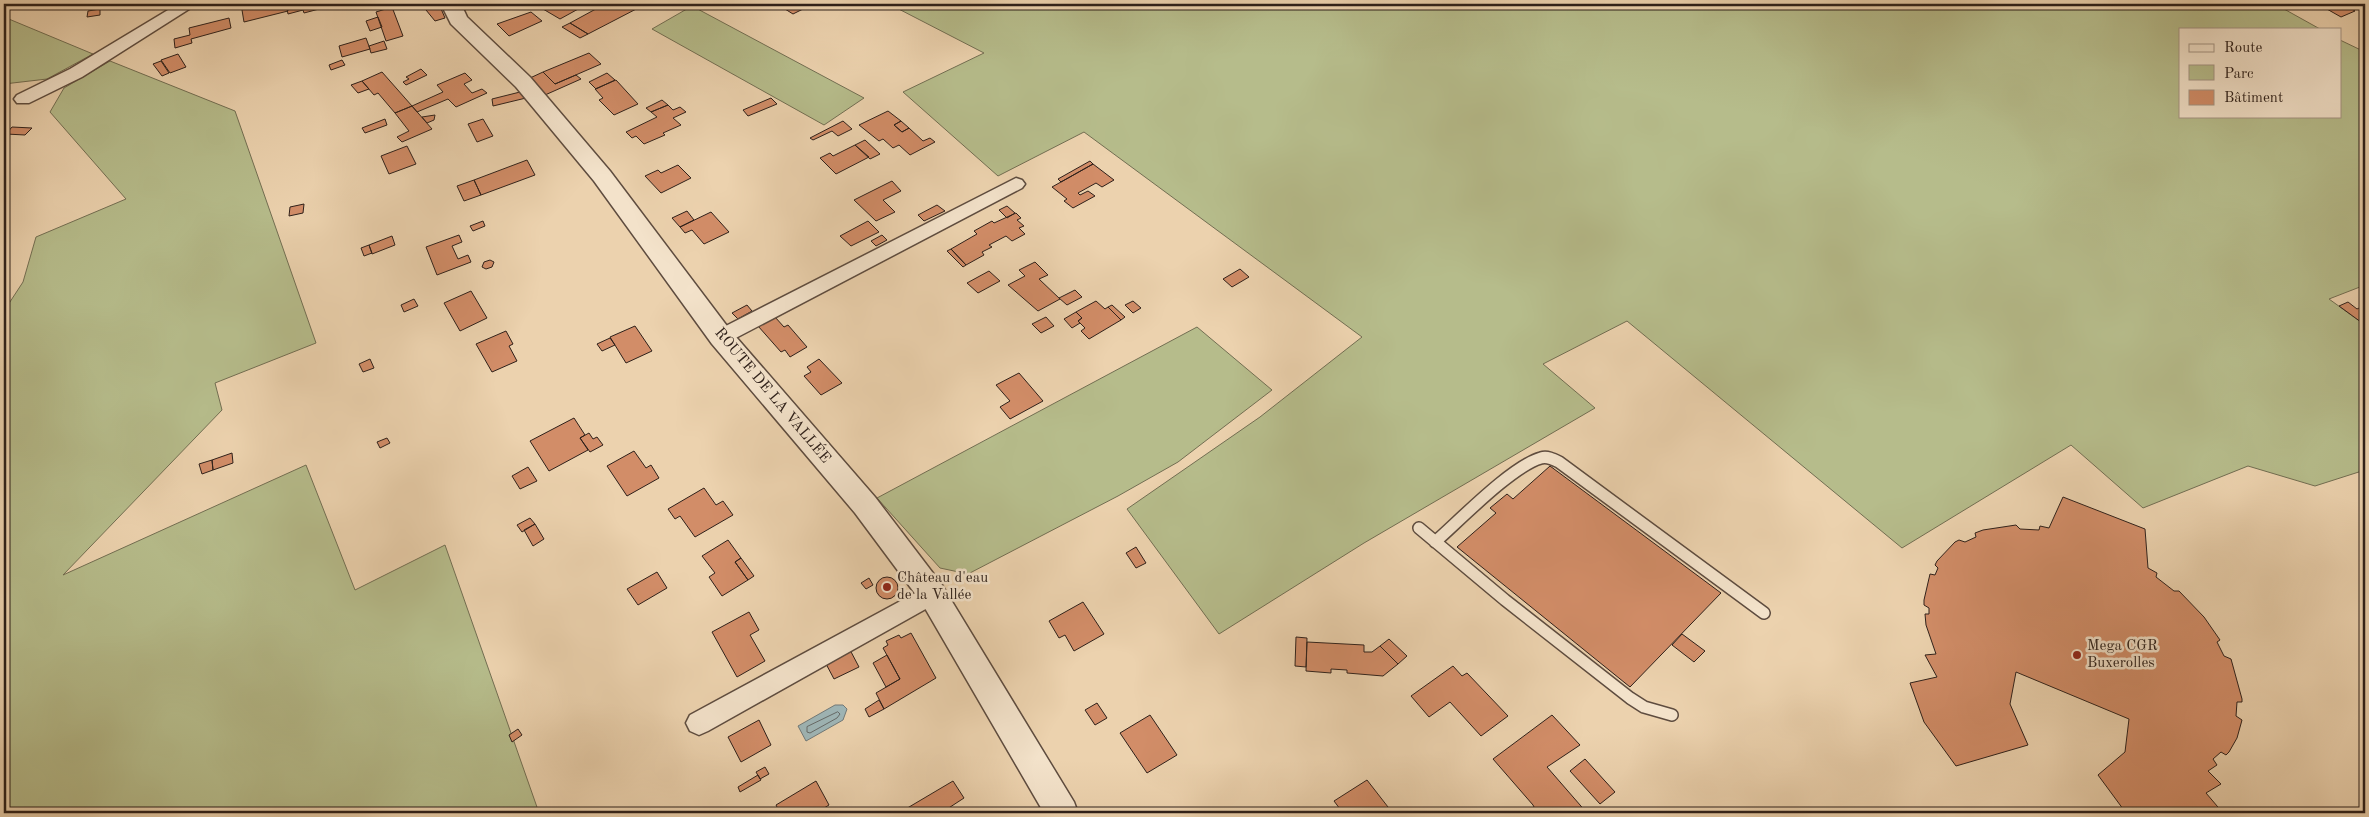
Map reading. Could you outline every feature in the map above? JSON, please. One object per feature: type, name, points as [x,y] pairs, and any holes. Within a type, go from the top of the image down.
[{"type":"street","points":[[23,99],[76,73],[188,4]]},
{"type":"street","name":"ROUTE DE LA VALLÉE","points":[[451,4],[458,20],[523,82],[602,176],[721,337],[865,505],[932,594],[1062,813]]},
{"type":"street","points":[[721,337],[1016,184]]},
{"type":"street","points":[[699,723],[932,594]]},
{"type":"lane","points":[[1435,542],[1512,476],[1534,461],[1550,458],[1559,462],[1764,613]]},
{"type":"lane","points":[[1419,528],[1630,698],[1644,707],[1672,715]]},
{"type":"green space","points":[[889,4],[2275,4],[2318,28],[2179,28],[2179,118],[2342,118],[2342,41],[2365,52],[2365,285],[2329,299],[2365,325],[2365,470],[2315,486],[2248,466],[2143,508],[2071,445],[1902,548],[1627,321],[1543,364],[1595,408],[1364,543],[1219,634],[1127,509],[1260,417],[1362,337],[1084,132],[998,176],[903,92],[984,53]]},
{"type":"green space","points":[[692,6],[864,98],[824,125],[652,29]]},
{"type":"green space","points":[[4,17],[93,54],[47,79],[4,84]]},
{"type":"green space","points":[[110,61],[235,111],[316,343],[215,383],[222,410],[63,575],[306,465],[355,590],[445,545],[538,810],[533,813],[4,813],[4,311],[23,282],[36,237],[126,199],[50,112],[64,88]]},
{"type":"green space","points":[[1197,327],[1272,390],[1178,462],[1118,496],[968,574],[940,568],[877,498]]},
{"type":"water","points":[[835,705],[843,705],[847,709],[843,720],[806,741],[798,726]]},
{"type":"building","points":[[241,4],[265,4],[265,8],[286,4],[288,11],[244,22]]},
{"type":"building","points":[[286,4],[334,5],[304,13],[303,10],[288,14]]},
{"type":"building","points":[[427,4],[439,4],[445,18],[435,21],[426,10],[428,9]]},
{"type":"building","points":[[554,4],[574,4],[580,8],[560,19],[543,9]]},
{"type":"building","points":[[605,4],[640,4],[642,6],[588,34],[570,23]]},
{"type":"building","points":[[777,4],[813,4],[793,14]]},
{"type":"building","points":[[2318,4],[2344,4],[2355,11],[2341,17]]},
{"type":"building","points":[[392,7],[403,36],[386,41],[376,12]]},
{"type":"building","points":[[100,9],[100,15],[87,17],[88,11]]},
{"type":"building","points":[[531,12],[542,21],[509,36],[497,24]]},
{"type":"building","points":[[378,17],[382,27],[370,31],[366,21]]},
{"type":"building","points":[[229,18],[231,28],[191,39],[192,43],[175,48],[174,39],[190,35],[189,28]]},
{"type":"building","points":[[570,23],[588,34],[580,38],[562,27]]},
{"type":"building","points":[[366,38],[370,49],[342,57],[339,46]]},
{"type":"building","points":[[384,41],[387,49],[371,53],[369,46]]},
{"type":"building","points":[[589,53],[601,64],[555,84],[543,72]]},
{"type":"building","points":[[178,54],[186,67],[170,73],[161,60]]},
{"type":"building","points":[[342,60],[345,65],[331,70],[329,65]]},
{"type":"building","points":[[161,61],[169,73],[162,76],[153,64]]},
{"type":"building","points":[[421,69],[427,75],[406,85],[403,82],[409,79],[406,77]]},
{"type":"building","points":[[382,72],[412,106],[395,113],[378,93],[374,95],[362,81]]},
{"type":"building","points":[[543,72],[555,84],[576,75],[581,79],[545,95],[530,78]]},
{"type":"building","points":[[465,73],[472,80],[464,84],[472,93],[482,89],[487,93],[456,107],[448,99],[417,112],[412,106],[443,92],[437,85]]},
{"type":"building","points":[[607,73],[615,80],[596,89],[589,82]]},
{"type":"building","points":[[616,80],[638,104],[614,115],[599,100],[603,98],[595,89]]},
{"type":"building","points":[[362,81],[369,89],[358,93],[351,85]]},
{"type":"building","points":[[520,92],[526,98],[493,106],[492,99]]},
{"type":"building","points":[[771,98],[777,104],[748,116],[743,110]]},
{"type":"building","points":[[662,100],[668,105],[651,112],[646,108]]},
{"type":"building","points":[[668,105],[673,110],[680,107],[686,112],[673,118],[681,125],[663,133],[665,135],[644,144],[636,136],[632,138],[626,132],[657,117],[651,112]]},
{"type":"building","points":[[412,106],[432,129],[402,142],[397,137],[409,131],[395,113]]},
{"type":"building","points":[[888,111],[901,121],[894,125],[902,132],[909,128],[923,141],[930,138],[935,142],[910,155],[899,145],[893,148],[883,139],[879,141],[859,125]]},
{"type":"building","points":[[435,115],[434,120],[427,123],[422,117]]},
{"type":"building","points":[[385,119],[387,125],[365,133],[362,128]]},
{"type":"building","points":[[483,119],[493,136],[477,142],[468,124]]},
{"type":"building","points":[[843,121],[852,129],[838,136],[832,131],[813,140],[810,138]]},
{"type":"building","points":[[901,121],[909,128],[902,132],[894,125]]},
{"type":"building","points":[[12,127],[32,128],[25,135],[6,134]]},
{"type":"building","points":[[865,140],[880,154],[870,159],[855,145]]},
{"type":"building","points":[[855,145],[869,157],[836,174],[820,158],[830,153],[833,156]]},
{"type":"building","points":[[407,146],[416,164],[389,174],[381,156]]},
{"type":"building","points":[[527,160],[535,175],[481,195],[474,180]]},
{"type":"building","points":[[1090,161],[1093,164],[1061,182],[1058,179]]},
{"type":"building","points":[[1093,164],[1114,180],[1102,187],[1096,183],[1078,193],[1080,195],[1088,191],[1095,196],[1073,208],[1064,201],[1067,199],[1052,187]]},
{"type":"building","points":[[678,165],[691,178],[661,193],[645,176],[658,170],[661,173]]},
{"type":"building","points":[[474,180],[481,195],[464,201],[457,186]]},
{"type":"building","points":[[892,181],[901,191],[883,200],[895,212],[876,221],[854,200]]},
{"type":"building","points":[[304,204],[303,213],[289,216],[290,207]]},
{"type":"building","points":[[937,205],[945,211],[924,221],[918,215]]},
{"type":"building","points":[[1007,206],[1015,213],[1007,218],[999,210]]},
{"type":"building","points":[[687,211],[694,220],[680,227],[672,218]]},
{"type":"building","points":[[711,212],[729,232],[704,244],[692,230],[685,233],[680,227]]},
{"type":"building","points":[[1016,213],[1021,218],[1017,220],[1024,226],[1019,228],[1025,234],[1012,241],[1006,236],[989,245],[992,247],[982,252],[984,255],[966,265],[951,249],[977,234],[974,231],[992,221],[994,223]]},
{"type":"building","points":[[483,221],[485,226],[473,231],[470,226]]},
{"type":"building","points":[[868,221],[879,232],[851,246],[840,236]]},
{"type":"building","points":[[459,235],[462,242],[452,246],[458,259],[468,255],[471,262],[437,275],[426,247]]},
{"type":"building","points":[[882,235],[887,240],[876,246],[871,241]]},
{"type":"building","points":[[392,236],[395,245],[372,254],[369,245]]},
{"type":"building","points":[[369,245],[372,253],[364,256],[361,248]]},
{"type":"building","points":[[951,249],[966,265],[963,267],[947,251]]},
{"type":"building","points":[[490,260],[494,262],[492,267],[486,269],[482,267],[484,262]]},
{"type":"building","points":[[1035,262],[1048,275],[1039,279],[1060,299],[1038,311],[1008,285],[1025,276],[1019,270]]},
{"type":"building","points":[[1240,269],[1249,277],[1232,287],[1223,279]]},
{"type":"building","points":[[989,271],[1000,281],[978,293],[967,283]]},
{"type":"building","points":[[1075,290],[1082,297],[1067,305],[1059,298]]},
{"type":"building","points":[[471,291],[487,318],[460,331],[444,303]]},
{"type":"building","points":[[414,299],[418,306],[404,312],[401,305]]},
{"type":"building","points":[[1096,301],[1105,309],[1108,307],[1121,320],[1089,339],[1081,331],[1085,328],[1078,321],[1082,318],[1076,312]]},
{"type":"building","points":[[1133,301],[1141,308],[1133,313],[1125,305]]},
{"type":"building","points":[[2348,302],[2357,309],[2365,305],[2365,325],[2339,306]]},
{"type":"building","points":[[747,305],[752,311],[738,319],[732,313]]},
{"type":"building","points":[[1112,305],[1125,317],[1121,320],[1108,307]]},
{"type":"building","points":[[1076,312],[1082,318],[1078,321],[1080,323],[1072,328],[1064,319]]},
{"type":"building","points":[[775,317],[784,327],[788,325],[807,347],[790,357],[785,350],[781,352],[758,326]]},
{"type":"building","points":[[1046,317],[1054,326],[1041,333],[1032,324]]},
{"type":"building","points":[[635,326],[652,351],[626,363],[610,337]]},
{"type":"building","points":[[506,331],[513,344],[509,346],[517,361],[492,372],[476,344]]},
{"type":"building","points":[[610,338],[615,345],[602,351],[597,344]]},
{"type":"building","points":[[370,359],[374,368],[363,372],[359,364]]},
{"type":"building","points":[[819,359],[842,383],[821,395],[804,376],[811,372],[807,367]]},
{"type":"building","points":[[1019,373],[1043,401],[1010,419],[1000,407],[1010,401],[996,385]]},
{"type":"building","points":[[574,418],[585,435],[580,438],[588,450],[549,471],[530,441]]},
{"type":"building","points":[[589,433],[593,439],[597,437],[603,445],[590,452],[580,438]]},
{"type":"building","points":[[387,438],[390,443],[380,448],[377,442]]},
{"type":"building","points":[[634,451],[646,468],[651,465],[659,478],[627,496],[607,466]]},
{"type":"building","points":[[232,453],[233,463],[213,470],[212,460]]},
{"type":"building","points":[[212,460],[213,470],[202,474],[199,464]]},
{"type":"building","points":[[1550,466],[1721,593],[1630,687],[1457,547],[1496,513],[1490,508],[1507,494],[1513,499]]},
{"type":"building","points":[[528,467],[537,481],[520,489],[512,476]]},
{"type":"building","points":[[704,488],[716,505],[723,501],[733,515],[695,537],[680,516],[675,519],[668,509]]},
{"type":"building","name":"Mega CGR Buxerolles","points":[[2063,497],[2145,529],[2148,568],[2157,573],[2156,577],[2174,591],[2179,591],[2204,617],[2220,640],[2217,642],[2224,656],[2231,659],[2242,699],[2242,702],[2237,702],[2236,716],[2242,720],[2237,738],[2229,752],[2226,755],[2221,752],[2213,759],[2217,765],[2208,771],[2221,784],[2206,793],[2223,813],[2126,813],[2098,775],[2125,752],[2129,719],[2016,672],[2010,704],[2028,745],[1956,766],[1924,722],[1910,683],[1937,677],[1925,655],[1936,654],[1926,625],[1925,614],[1929,614],[1929,608],[1924,605],[1924,600],[1930,574],[1935,575],[1938,568],[1935,565],[1937,561],[1955,542],[1959,540],[1965,542],[1976,537],[1975,533],[1983,530],[2016,525],[2020,529],[2039,530],[2040,526],[2049,528]]},
{"type":"building","points":[[530,518],[535,524],[522,532],[517,525]]},
{"type":"building","points":[[535,524],[544,539],[533,546],[524,530]]},
{"type":"building","points":[[728,540],[741,558],[735,562],[748,580],[722,596],[709,577],[715,573],[702,556]]},
{"type":"building","points":[[1136,547],[1146,563],[1136,568],[1126,553]]},
{"type":"building","points":[[741,558],[754,576],[748,580],[735,562]]},
{"type":"building","points":[[657,572],[667,588],[638,605],[627,589]]},
{"type":"building","name":"Château d'eau de la Vallée","points":[[887,577],[895,580],[898,588],[895,596],[887,599],[879,596],[876,588],[879,580]]},
{"type":"building","points":[[869,578],[873,585],[866,589],[861,583]]},
{"type":"building","points":[[1083,602],[1104,634],[1074,651],[1065,635],[1059,638],[1049,621]]},
{"type":"building","points":[[749,612],[759,630],[750,635],[765,661],[737,677],[712,632]]},
{"type":"building","points":[[911,633],[936,678],[884,709],[876,693],[900,679],[883,648],[888,645],[886,641],[899,635],[901,638]]},
{"type":"building","points":[[1682,634],[1705,651],[1694,662],[1672,645]]},
{"type":"building","points":[[1296,637],[1307,638],[1306,667],[1295,666]]},
{"type":"building","points":[[1389,639],[1407,656],[1398,664],[1380,646]]},
{"type":"building","points":[[1307,642],[1364,645],[1364,652],[1372,652],[1380,646],[1398,664],[1383,676],[1347,673],[1347,670],[1331,669],[1331,673],[1306,671]]},
{"type":"building","points":[[849,648],[859,667],[834,679],[825,662]]},
{"type":"building","points":[[887,655],[900,679],[886,687],[873,663]]},
{"type":"building","points":[[1453,666],[1462,676],[1467,673],[1508,716],[1481,736],[1450,702],[1429,717],[1411,696]]},
{"type":"building","points":[[879,700],[884,709],[869,717],[865,709]]},
{"type":"building","points":[[1097,703],[1107,718],[1095,725],[1085,710]]},
{"type":"building","points":[[1150,715],[1177,755],[1147,773],[1120,733]]},
{"type":"building","points":[[1552,715],[1580,745],[1547,767],[1587,813],[1537,813],[1533,805],[1493,759]]},
{"type":"building","points":[[759,720],[771,745],[741,762],[728,737]]},
{"type":"building","points":[[518,729],[522,735],[512,742],[509,735]]},
{"type":"building","points":[[1585,759],[1615,792],[1600,804],[1570,771]]},
{"type":"building","points":[[765,767],[769,774],[760,779],[756,772]]},
{"type":"building","points":[[758,775],[761,780],[740,792],[738,787]]},
{"type":"building","points":[[1367,780],[1388,807],[1379,813],[1343,813],[1334,801]]},
{"type":"building","points":[[816,781],[829,805],[816,813],[780,813],[776,805]]},
{"type":"building","points":[[953,781],[964,798],[941,813],[906,813],[904,810]]},
{"type":"place","name":"Château d'eau de la Vallée","points":[[887,587]]},
{"type":"place","name":"Mega CGR Buxerolles","points":[[2077,655]]}]
